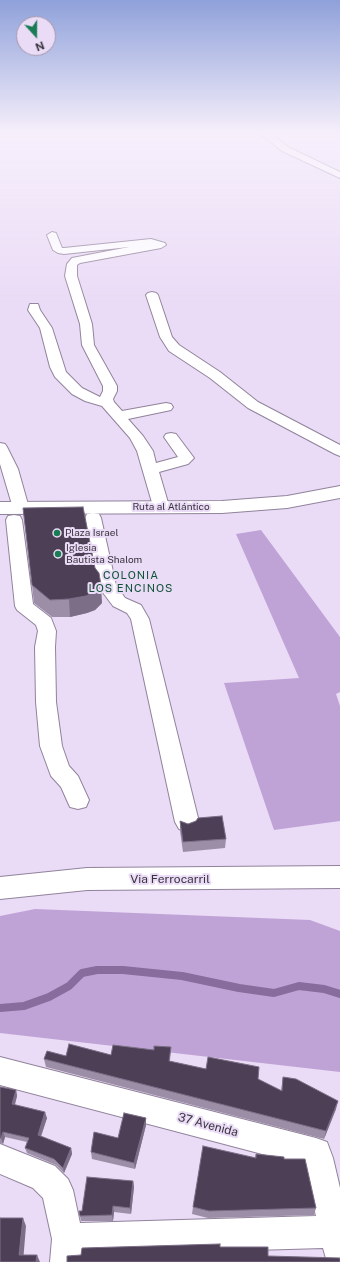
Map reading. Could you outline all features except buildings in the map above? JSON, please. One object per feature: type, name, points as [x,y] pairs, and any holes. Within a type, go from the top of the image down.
[{"type":"highway","name":"Ruta al Atlántico","points":[[9,514],[161,506],[222,507],[287,502],[340,492]]},
{"type":"highway","name":"Ruta al Atlántico","points":[[9,514],[93,518],[224,518],[292,512],[340,503]]},
{"type":"street","points":[[52,235],[58,250],[64,252],[151,242],[161,246],[170,256]]},
{"type":"street","points":[[107,403],[106,399],[110,391],[110,386],[88,345],[86,324],[72,280],[72,264],[76,260],[83,258],[134,254],[161,246]]},
{"type":"street","points":[[152,295],[166,337],[174,348],[215,374],[253,405],[340,451]]},
{"type":"street","points":[[34,307],[34,310],[46,328],[60,374],[77,391],[90,398],[107,403],[136,436],[145,451],[161,506]]},
{"type":"street","points":[[120,416],[166,407]]},
{"type":"street","points":[[151,469],[183,461],[186,458],[171,437]]},
{"type":"street","points":[[0,447],[10,469],[9,514],[24,606],[44,622],[47,631],[45,647],[46,702],[51,746],[59,770],[70,782],[78,800]]},
{"type":"street","points":[[93,518],[107,586],[119,602],[134,609],[140,619],[187,822]]},
{"type":"street","name":"Via Ferrocarril","points":[[0,888],[87,879],[340,877]]},
{"type":"street","name":"37 Avenida","points":[[0,1071],[316,1153],[333,1196],[338,1242]]},
{"type":"street","points":[[0,1159],[44,1177],[58,1190],[67,1251],[338,1242]]},
{"type":"shaded area","points":[[261,530],[340,637],[340,692],[336,694],[340,706],[340,821],[274,830],[224,683],[299,678],[236,534]]},
{"type":"shaded area","points":[[35,909],[310,920],[340,931],[340,1072],[0,1033],[0,916]]},
{"type":"waterway","points":[[0,1008],[24,1006],[49,997],[69,986],[82,973],[97,970],[123,970],[182,976],[239,988],[274,993],[299,986],[324,989],[340,994]]},
{"type":"place","name":"Plaza Israel","points":[[57,533]]},
{"type":"place","name":"Iglesia Bautista Shalom","points":[[58,554]]},
{"type":"district","name":"COLONIA LOS ENCINOS","points":[[131,582]]}]
